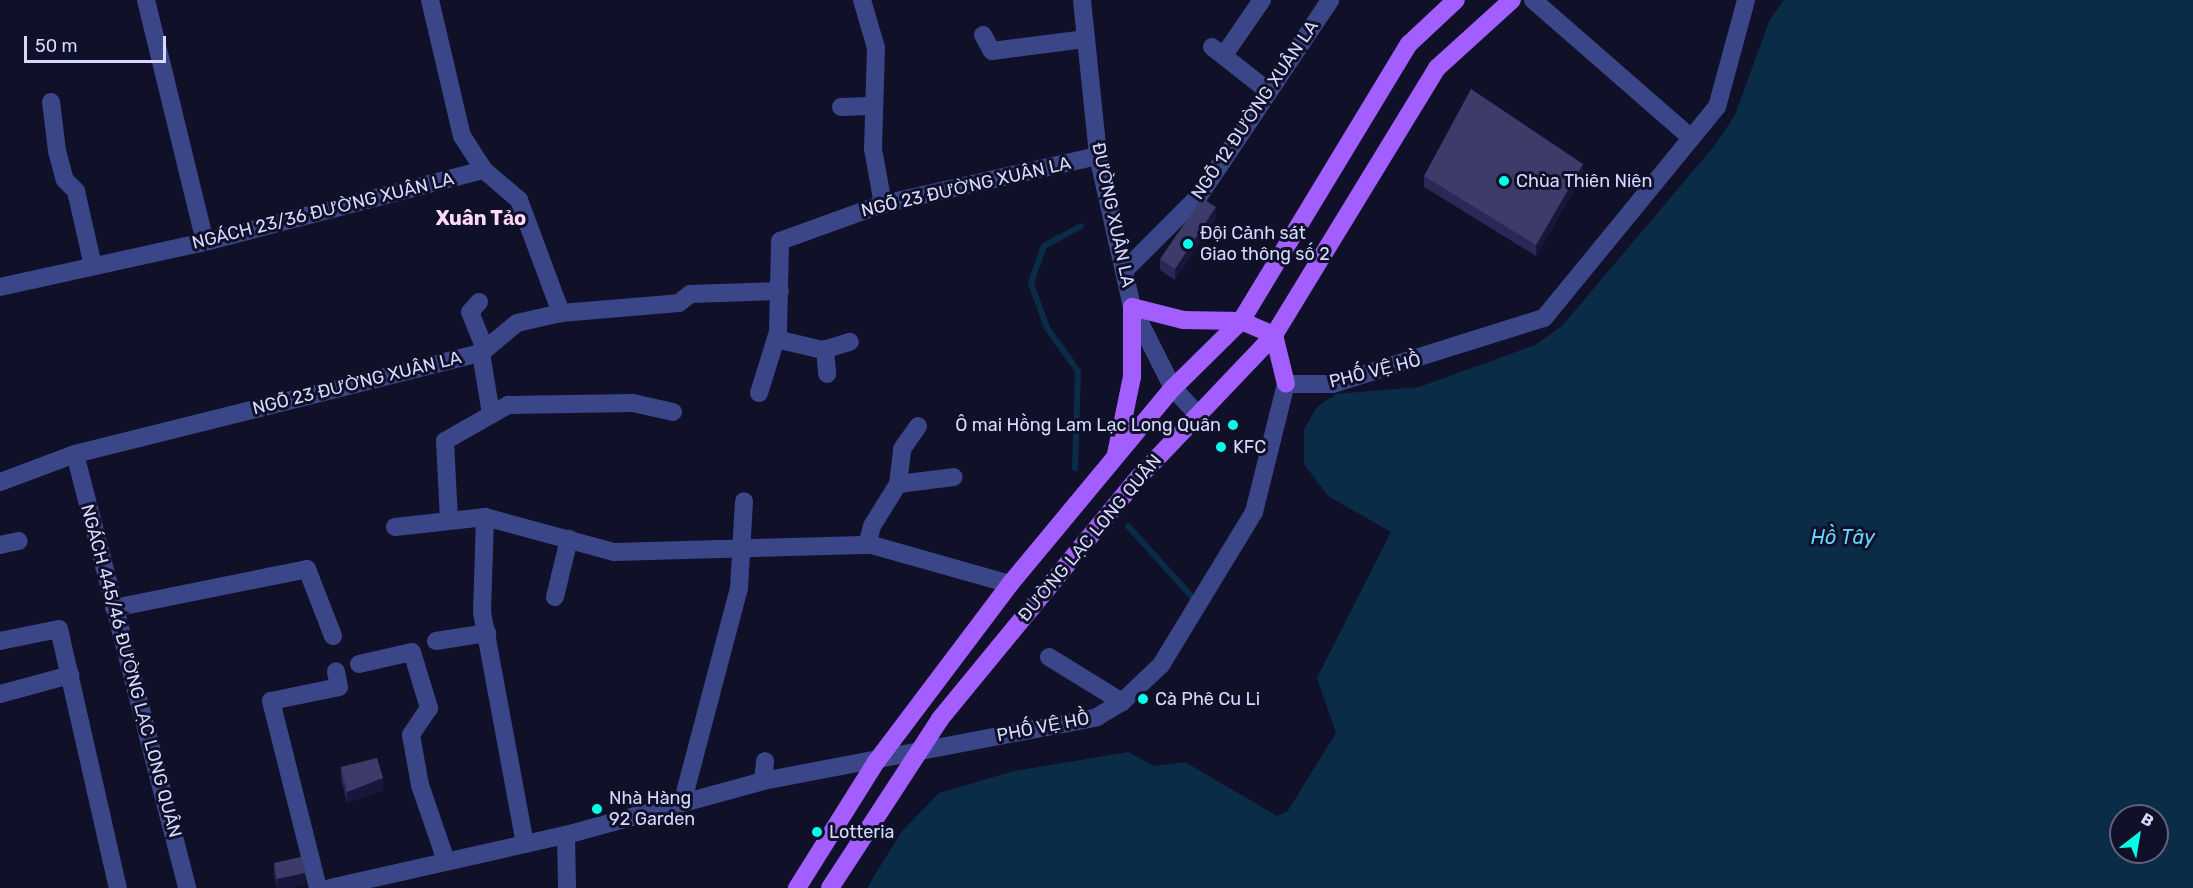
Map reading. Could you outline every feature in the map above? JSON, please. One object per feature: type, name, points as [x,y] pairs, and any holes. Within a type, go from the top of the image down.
[{"type":"main road","name":"ĐƯỜNG LẠC LONG QUÂN","points":[[797,888],[876,762],[1010,584],[1173,388],[1241,321],[1409,44],[1455,0]]},
{"type":"main road","name":"ĐƯỜNG LẠC LONG QUÂN","points":[[830,888],[915,752],[1196,412],[1274,335],[1437,68],[1512,0]]},
{"type":"main road","points":[[1115,457],[1130,394],[1132,307],[1183,320],[1241,321],[1274,335],[1286,384]]},
{"type":"street","points":[[146,0],[205,242]]},
{"type":"street","points":[[430,0],[462,136],[484,170],[519,200],[561,313]]},
{"type":"street","points":[[862,0],[876,48],[873,149],[883,204]]},
{"type":"street","name":"ĐƯỜNG XUÂN LA","points":[[1082,0],[1098,156],[1126,268],[1132,307],[1173,388],[1196,412]]},
{"type":"street","points":[[1262,0],[1218,51],[1267,90]]},
{"type":"street","name":"NGÕ 12 ĐƯỜNG XUÂN LA","points":[[1126,268],[1199,196],[1267,90],[1330,0]]},
{"type":"street","points":[[1533,0],[1691,138]]},
{"type":"street","name":"PHỐ VỆ HỒ","points":[[330,888],[566,835],[684,800],[763,781],[876,762],[915,752],[1097,717],[1122,702],[1161,664],[1254,512],[1286,384],[1333,384],[1531,326],[1554,306],[1691,138],[1724,90],[1746,0]]},
{"type":"street","points":[[983,35],[992,51],[1086,39]]},
{"type":"street","points":[[51,102],[57,151],[65,180],[76,191],[93,266]]},
{"type":"street","points":[[841,107],[874,106]]},
{"type":"street","name":"NGÕ 23 ĐƯỜNG XUÂN LA","points":[[759,393],[776,339],[780,291],[780,241],[883,204],[1098,156]]},
{"type":"street","name":"NGÁCH 23/36 ĐƯỜNG XUÂN LA","points":[[0,287],[205,242],[484,170]]},
{"type":"street","name":"NGÕ 23 ĐƯỜNG XUÂN LA","points":[[0,482],[75,454],[483,350],[517,323],[561,313],[679,303],[690,294],[780,291]]},
{"type":"street","points":[[479,302],[470,312],[483,350],[491,414]]},
{"type":"street","points":[[776,339],[825,349],[850,342]]},
{"type":"street","points":[[825,349],[827,374]]},
{"type":"street","points":[[450,520],[441,449],[452,434],[491,414],[522,401],[633,403],[673,412]]},
{"type":"street","points":[[867,545],[872,526],[898,484],[902,449],[918,426]]},
{"type":"street","name":"NGÁCH 445/46 ĐƯỜNG LẠC LONG QUÂN","points":[[75,454],[187,888]]},
{"type":"street","points":[[898,484],[954,477]]},
{"type":"street","points":[[684,800],[739,588],[738,549],[744,501]]},
{"type":"street","points":[[485,517],[482,612],[525,844]]},
{"type":"street","points":[[395,527],[485,517],[614,552],[867,545],[1010,584]]},
{"type":"street","points":[[555,597],[569,540]]},
{"type":"street","points":[[0,545],[19,541]]},
{"type":"street","points":[[114,608],[307,568],[333,636]]},
{"type":"street","points":[[0,642],[59,628],[118,888]]},
{"type":"street","points":[[436,641],[487,633]]},
{"type":"street","points":[[359,664],[412,652],[429,708],[411,735],[420,785],[446,861]]},
{"type":"street","points":[[1049,657],[1122,702]]},
{"type":"street","points":[[318,888],[271,701],[339,687],[336,671]]},
{"type":"street","points":[[0,694],[70,675]]},
{"type":"street","points":[[763,781],[765,761]]},
{"type":"street","points":[[566,835],[567,888]]},
{"type":"water","name":"Hồ Tây","points":[[1784,0],[2193,0],[2193,888],[867,888],[902,831],[939,793],[1014,771],[1128,752],[1154,766],[1185,762],[1277,816],[1287,812],[1336,733],[1317,678],[1391,532],[1328,496],[1304,464],[1304,429],[1317,407],[1336,394],[1419,387],[1535,345],[1562,326],[1715,145],[1735,115],[1770,19]]},
{"type":"building","name":"Chùa Thiên Niên","points":[[1471,89],[1583,164],[1536,245],[1424,176]]},
{"type":"building","points":[[1202,198],[1216,207],[1175,269],[1160,259]]},
{"type":"building","points":[[377,758],[383,778],[347,792],[341,767]]},
{"type":"building","points":[[301,857],[305,873],[277,879],[274,863]]},
{"type":"waterway","points":[[1075,468],[1078,371],[1047,328],[1031,283],[1044,246],[1081,226]]},
{"type":"waterway","points":[[1128,526],[1192,597]]},
{"type":"place","name":"Chùa Thiên Niên","points":[[1504,181]]},
{"type":"place","name":"Đội Cảnh sát Giao thông số 2","points":[[1188,244]]},
{"type":"place","name":"Ô mai Hồng Lam Lạc Long Quân","points":[[1233,425]]},
{"type":"place","name":"KFC","points":[[1221,447]]},
{"type":"place","name":"Cà Phê Cu Li","points":[[1143,699]]},
{"type":"place","name":"Nhà Hàng 92 Garden","points":[[597,809]]},
{"type":"place","name":"Lotteria","points":[[817,832]]},
{"type":"district","name":"Xuân Tảo","points":[[481,218]]}]
